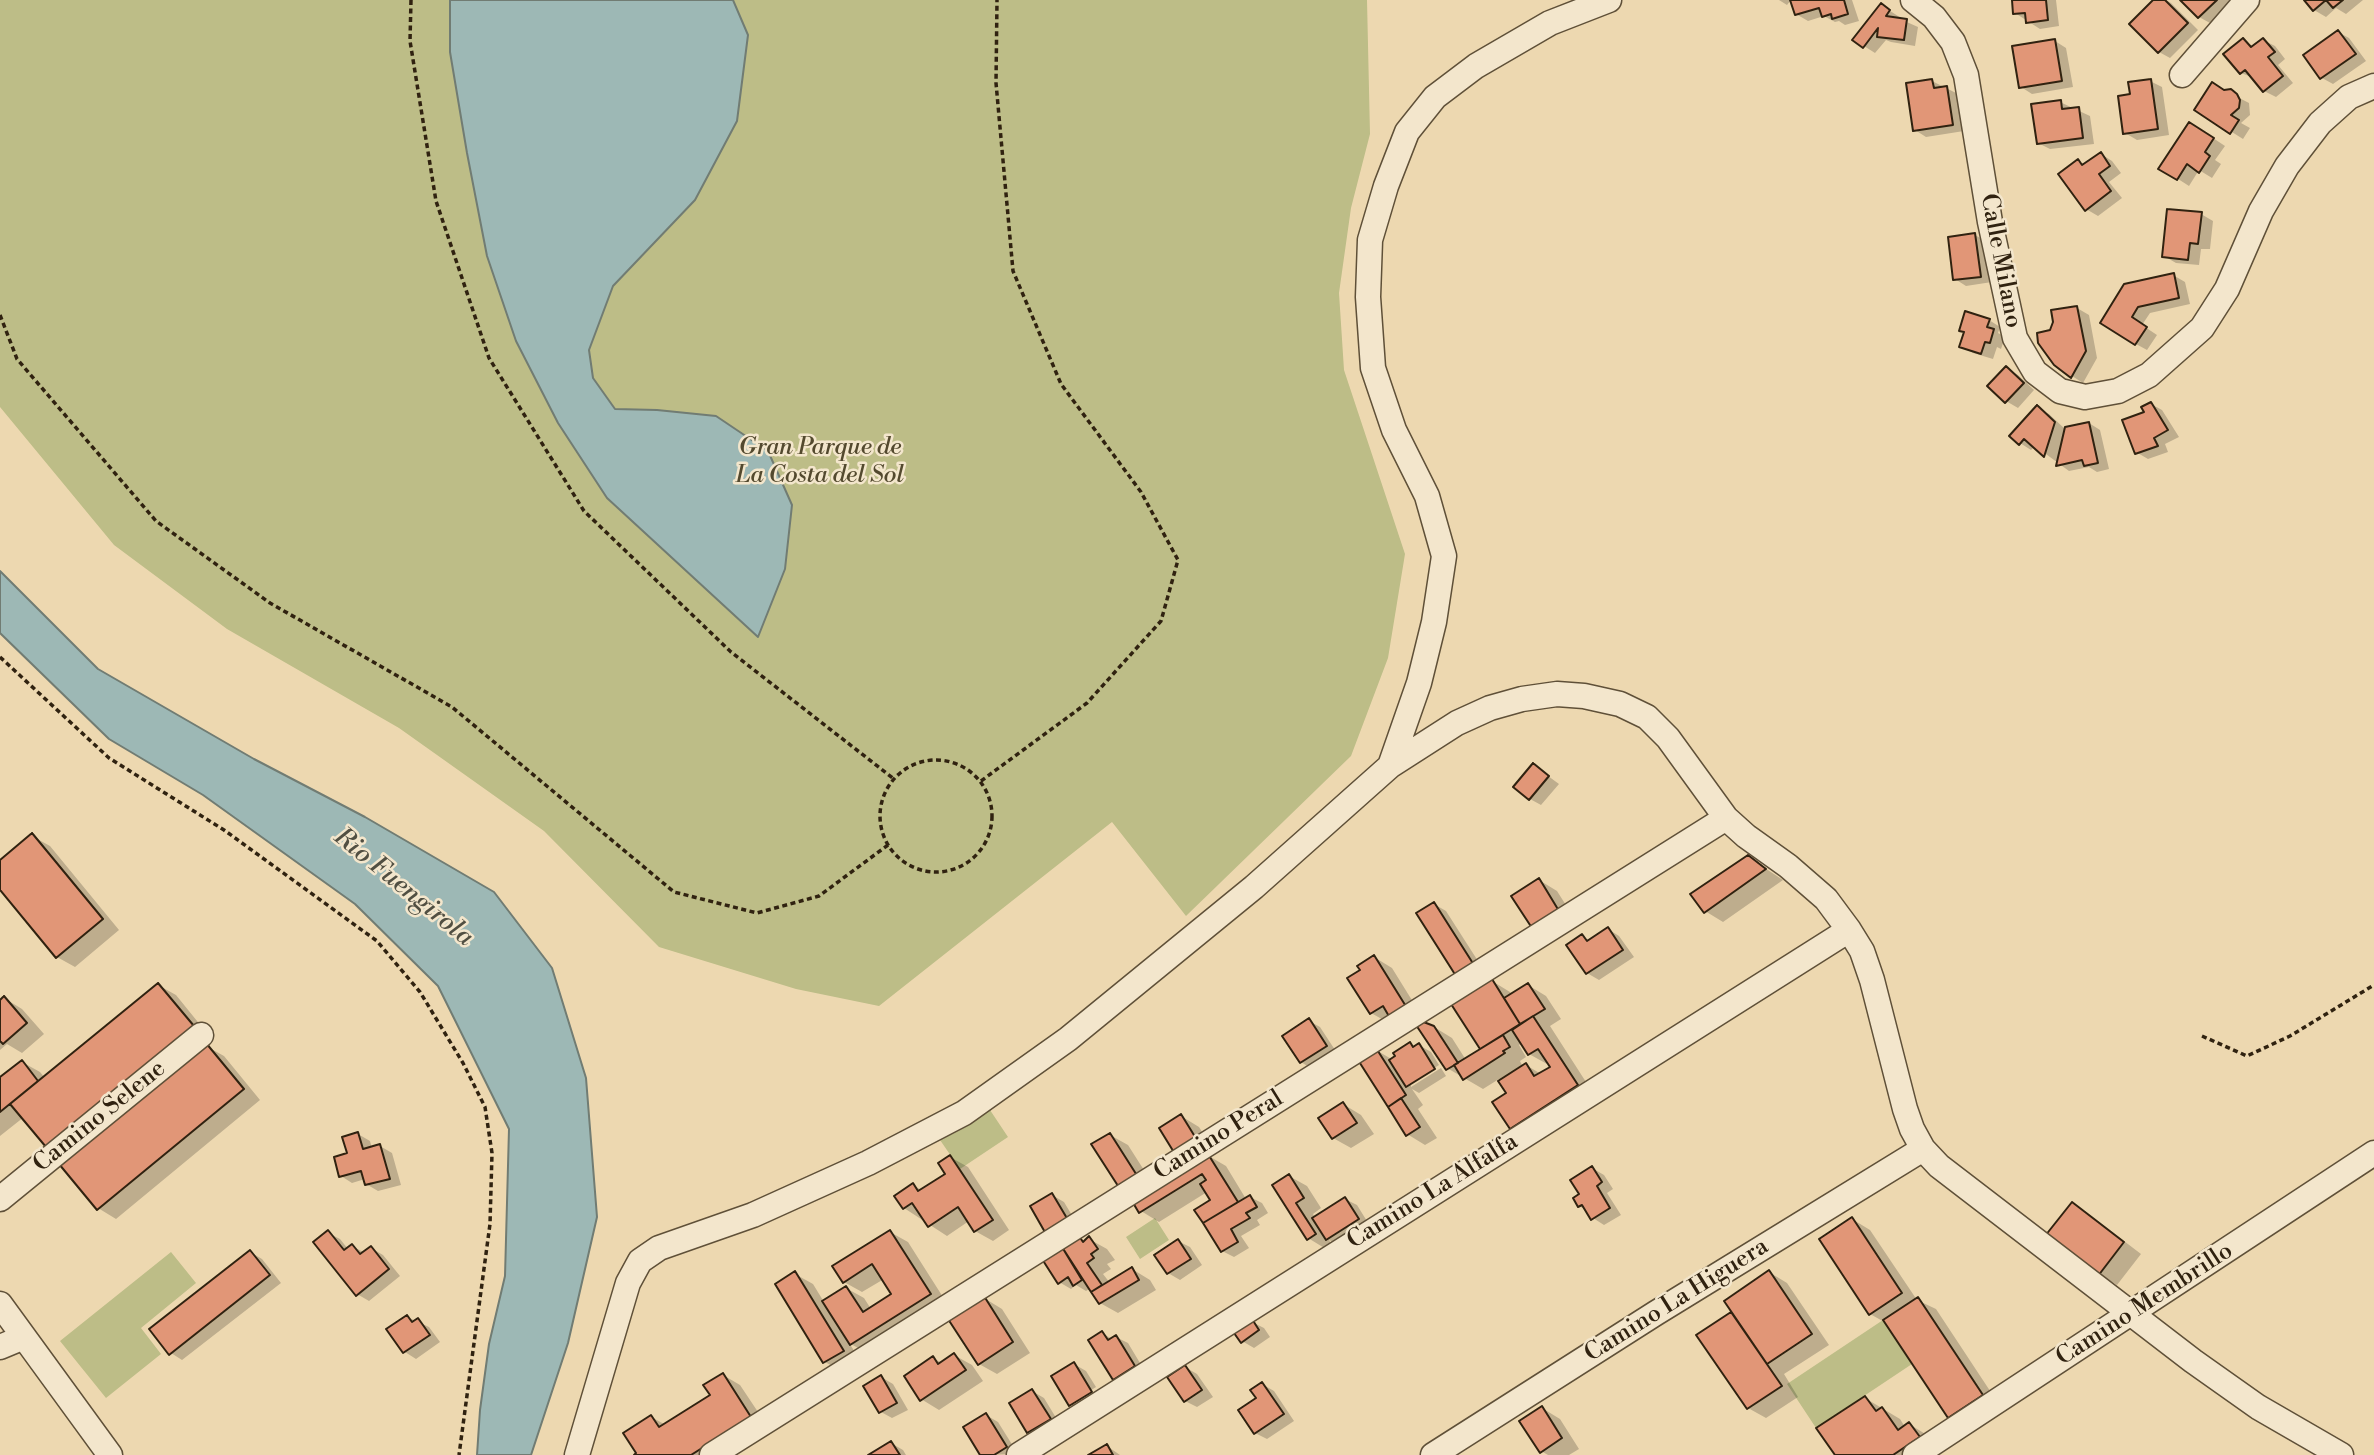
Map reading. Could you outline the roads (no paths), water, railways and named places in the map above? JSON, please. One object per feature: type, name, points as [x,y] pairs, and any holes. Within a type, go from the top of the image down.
[{"type":"street","points":[[1390,766],[1419,683],[1434,622],[1444,556],[1427,496],[1394,430],[1373,368],[1368,297],[1370,240],[1386,186],[1407,132],[1435,97],[1476,66],[1550,23],[1609,0]]},
{"type":"street","name":"Calle Milano","points":[[1913,0],[1934,17],[1954,42],[1966,75],[1990,222],[2015,338],[2035,372],[2060,391],[2085,397],[2118,391],[2149,376],[2202,328],[2227,289],[2261,211],[2287,166],[2320,123],[2349,97],[2374,86]]},
{"type":"street","points":[[2182,75],[2247,0]]},
{"type":"street","points":[[577,1455],[628,1283],[640,1262],[659,1248],[753,1215],[868,1163],[964,1113],[1068,1039],[1254,887],[1390,766],[1457,723],[1490,708],[1522,699],[1557,694],[1584,696],[1620,704],[1647,717],[1668,738],[1726,818],[1826,899],[1862,951],[1905,1108],[1923,1149],[1954,1179],[2258,1407],[2341,1455]]},
{"type":"street","name":"Camino Peral","points":[[712,1455],[1726,818]]},
{"type":"street","name":"Camino La Alfalfa","points":[[1018,1455],[1849,930]]},
{"type":"street","name":"Camino Selene","points":[[0,1199],[201,1035]]},
{"type":"street","name":"Camino La Higuera","points":[[1433,1455],[1656,1313],[1923,1149]]},
{"type":"street","name":"Camino Membrillo","points":[[1915,1455],[2374,1153]]},
{"type":"street","points":[[0,1304],[105,1454]]},
{"type":"street","points":[[0,1347],[24,1337]]},
{"type":"water","points":[[450,0],[733,0],[748,35],[737,121],[695,200],[613,286],[589,350],[593,378],[615,409],[716,416],[768,451],[792,505],[785,569],[758,637],[607,498],[558,423],[516,341],[487,256],[467,153],[450,52]]},
{"type":"water","name":"Rio Fuengirola","points":[[0,571],[98,669],[494,892],[552,968],[586,1078],[597,1217],[568,1343],[531,1455],[477,1455],[489,1344],[505,1276],[509,1129],[438,986],[355,904],[203,795],[109,739],[0,633]]},
{"type":"park label","name":"Gran Parque de La Costa del Sol","points":[[820,462]]}]
